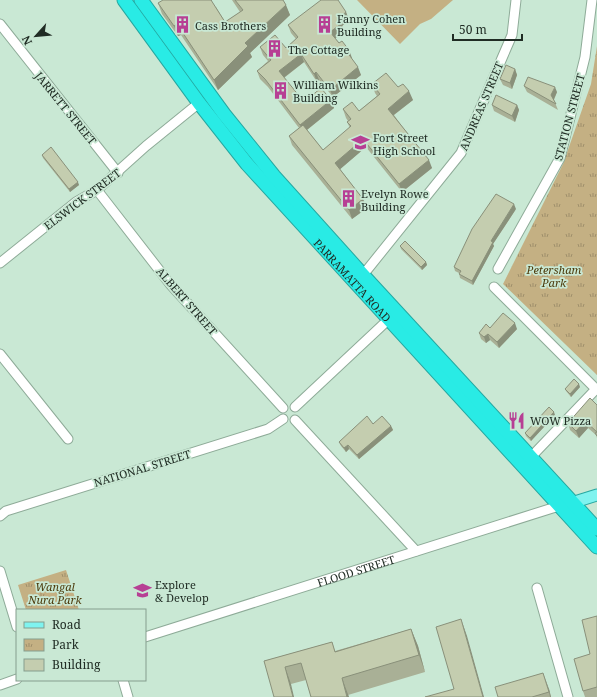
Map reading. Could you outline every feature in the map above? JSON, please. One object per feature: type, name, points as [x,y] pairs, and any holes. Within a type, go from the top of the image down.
[{"type":"highway","name":"PARRAMATTA ROAD","points":[[124,0],[199,103],[247,164],[389,319],[566,504],[597,529]]},
{"type":"highway","name":"PARRAMATTA ROAD","points":[[141,0],[224,114],[274,176],[531,457],[597,547]]},
{"type":"main road","points":[[566,504],[597,495]]},
{"type":"street","name":"ANDREAS STREET","points":[[363,275],[461,154],[512,35],[516,0]]},
{"type":"street","name":"STATION STREET","points":[[498,269],[560,158],[585,57],[592,0]]},
{"type":"street","name":"JARRETT STREET","points":[[0,24],[118,173]]},
{"type":"street","name":"ELSWICK STREET","points":[[0,263],[76,202],[97,190],[118,173],[146,146],[199,103]]},
{"type":"street","name":"ALBERT STREET","points":[[97,190],[170,284],[283,408]]},
{"type":"street","points":[[494,287],[597,389],[531,457]]},
{"type":"street","points":[[295,407],[389,319]]},
{"type":"street","points":[[0,354],[68,439]]},
{"type":"street","points":[[288,405],[295,407],[298,412],[295,420],[289,422],[283,419],[281,414],[283,408],[288,405]]},
{"type":"street","name":"NATIONAL STREET","points":[[0,516],[6,510],[268,429],[283,419]]},
{"type":"street","points":[[295,420],[416,551]]},
{"type":"street","name":"FLOOD STREET","points":[[146,638],[566,504]]},
{"type":"street","points":[[0,571],[16,624]]},
{"type":"street","points":[[537,588],[568,697]]},
{"type":"street","points":[[0,685],[16,679]]},
{"type":"street","points":[[123,681],[128,697]]},
{"type":"green space","points":[[357,0],[453,0],[431,19],[420,24],[400,44]]},
{"type":"green space","name":"Petersham Park","points":[[597,46],[597,375],[503,284],[563,164],[591,84]]},
{"type":"green space","name":"Wangal Nura Park","points":[[66,570],[79,609],[26,609],[18,585]]},
{"type":"building","points":[[163,0],[211,0],[225,22],[243,10],[235,0],[283,0],[286,5],[245,43],[248,46],[214,80],[177,24],[174,26],[158,3]]},
{"type":"building","points":[[321,0],[338,0],[346,12],[338,19],[341,24],[330,32],[339,43],[342,41],[349,50],[347,52],[358,67],[330,90],[316,72],[314,74],[301,54],[279,71],[304,102],[321,88],[331,100],[300,125],[265,79],[257,71],[271,60],[260,47],[275,35],[286,48],[298,37],[288,25]]},
{"type":"building","points":[[506,65],[515,69],[510,83],[500,79]]},
{"type":"building","points":[[386,73],[398,87],[403,84],[409,91],[388,109],[429,160],[399,184],[363,139],[335,163],[363,199],[349,210],[289,136],[303,125],[323,150],[351,126],[347,122],[351,119],[343,109],[352,102],[359,111],[380,94],[372,84]]},
{"type":"building","points":[[528,77],[555,87],[551,95],[556,104],[524,86]]},
{"type":"building","points":[[496,95],[517,105],[512,116],[492,105]]},
{"type":"building","points":[[51,147],[78,182],[69,189],[42,155]]},
{"type":"building","points":[[496,194],[514,204],[491,241],[493,242],[472,281],[459,274],[461,271],[454,267],[472,229]]},
{"type":"building","points":[[405,241],[426,262],[421,267],[400,246]]},
{"type":"building","points":[[503,313],[515,323],[497,342],[488,334],[484,337],[479,333],[486,324],[490,328]]},
{"type":"building","points":[[574,379],[579,384],[570,394],[565,389]]},
{"type":"building","points":[[590,398],[597,405],[597,432],[585,421],[576,431],[568,423]]},
{"type":"building","points":[[549,407],[554,412],[530,438],[525,433]]},
{"type":"building","points":[[367,416],[373,424],[382,416],[391,426],[357,455],[348,445],[344,448],[339,442]]},
{"type":"building","points":[[597,616],[597,687],[583,691],[574,659],[590,654],[582,620]]},
{"type":"building","points":[[461,619],[483,697],[425,697],[454,689],[436,627]]},
{"type":"building","points":[[411,629],[419,655],[342,678],[347,697],[311,697],[301,663],[285,667],[293,697],[274,697],[264,661],[332,642],[335,652]]},
{"type":"building","points":[[543,673],[549,692],[532,697],[498,697],[495,687]]},
{"type":"place","name":"Fanny Cohen Building","points":[[324,24]]},
{"type":"place","name":"Cass Brothers","points":[[182,25]]},
{"type":"place","name":"The Cottage","points":[[275,49]]},
{"type":"place","name":"William Wilkins Building","points":[[280,90]]},
{"type":"place","name":"Fort Street High School","points":[[360,143]]},
{"type":"place","name":"Evelyn Rowe Building","points":[[348,199]]},
{"type":"place","name":"WOW Pizza","points":[[517,420]]},
{"type":"place","name":"Explore & Develop","points":[[142,590]]}]
